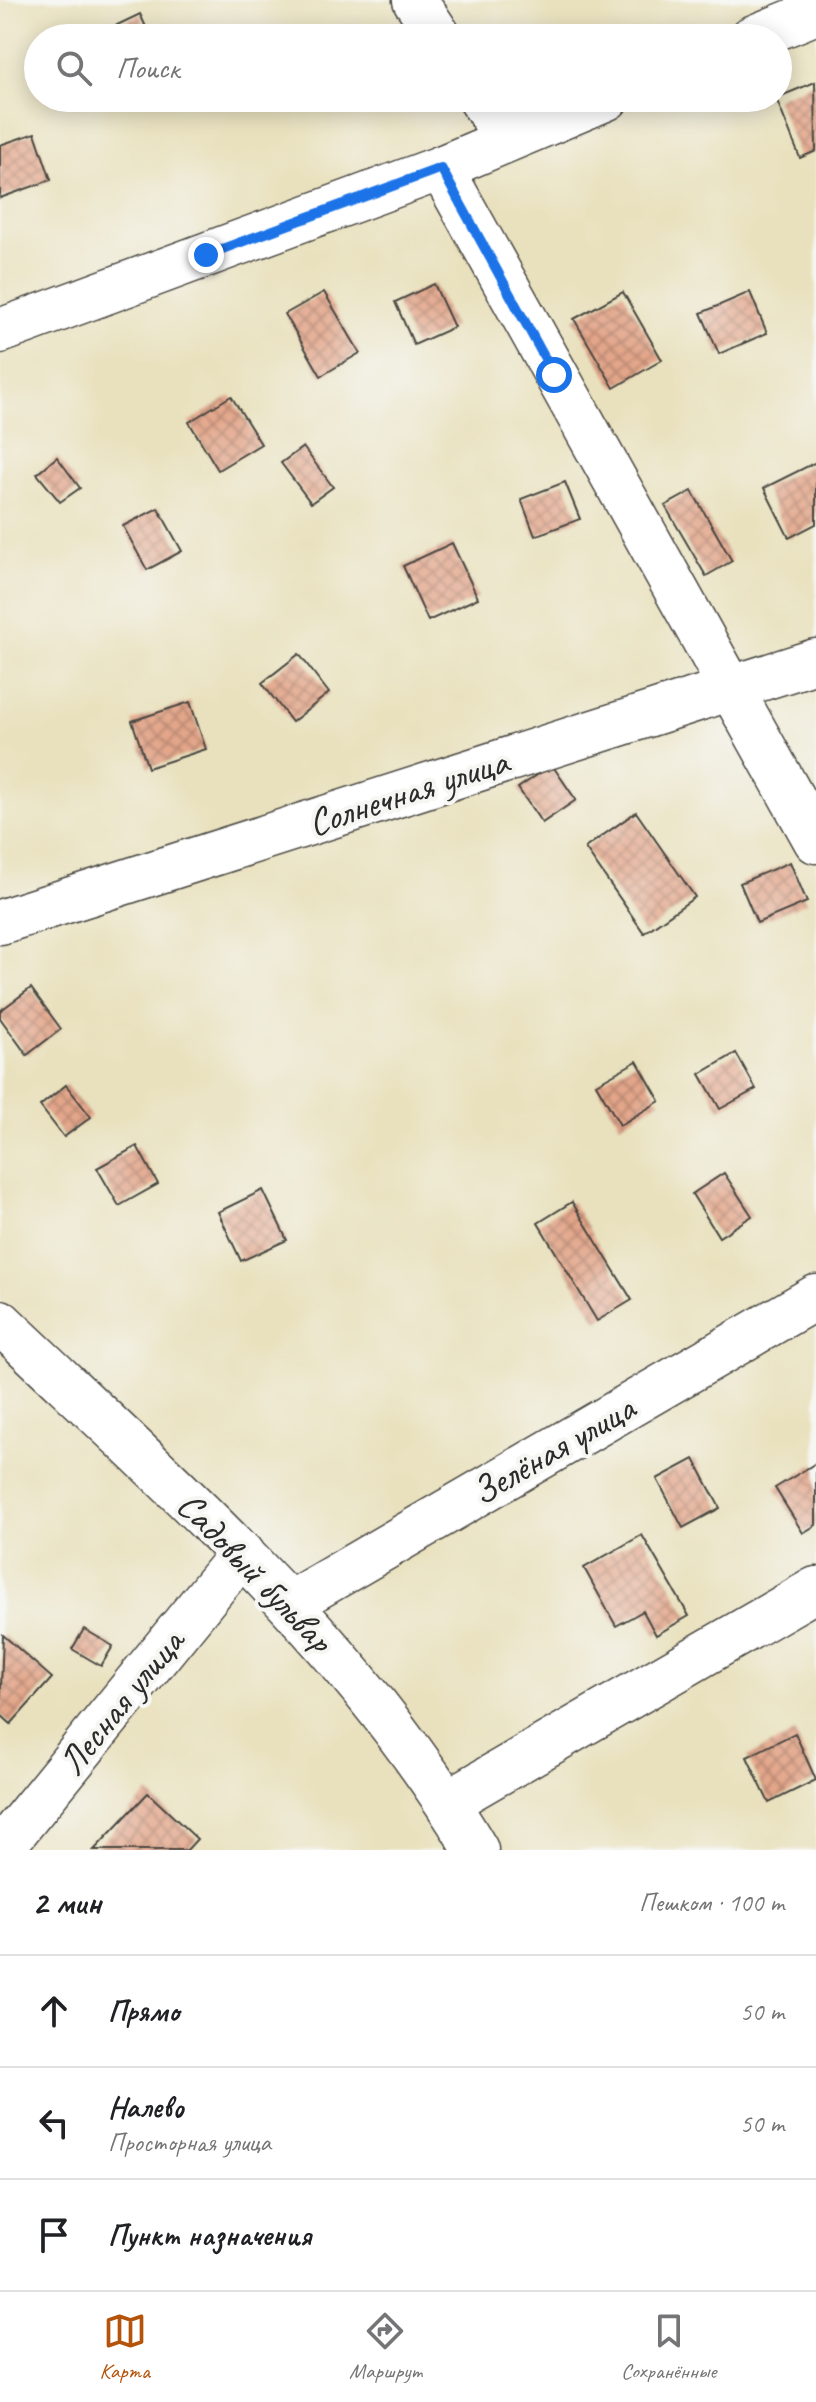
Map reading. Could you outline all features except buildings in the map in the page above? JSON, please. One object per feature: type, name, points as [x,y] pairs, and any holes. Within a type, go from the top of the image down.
[{"type":"street","points":[[415,0],[431,24]]},
{"type":"street","points":[[786,24],[816,12]]},
{"type":"street","points":[[489,112],[507,139]]},
{"type":"street","points":[[0,331],[441,168],[573,112]]},
{"type":"street","points":[[441,168],[728,689],[816,841]]},
{"type":"street","name":"Солнечная улица","points":[[0,922],[816,661]]},
{"type":"street","name":"Зелёная улица","points":[[290,1603],[816,1297]]},
{"type":"street","name":"Садовый бульвар","points":[[0,1322],[242,1553],[290,1603],[361,1684],[448,1802],[476,1850]]},
{"type":"street","name":"Лесная улица","points":[[0,1850],[242,1553]]},
{"type":"street","points":[[448,1802],[816,1589]]},
{"type":"route","points":[[206,255],[441,168],[554,375]]}]
